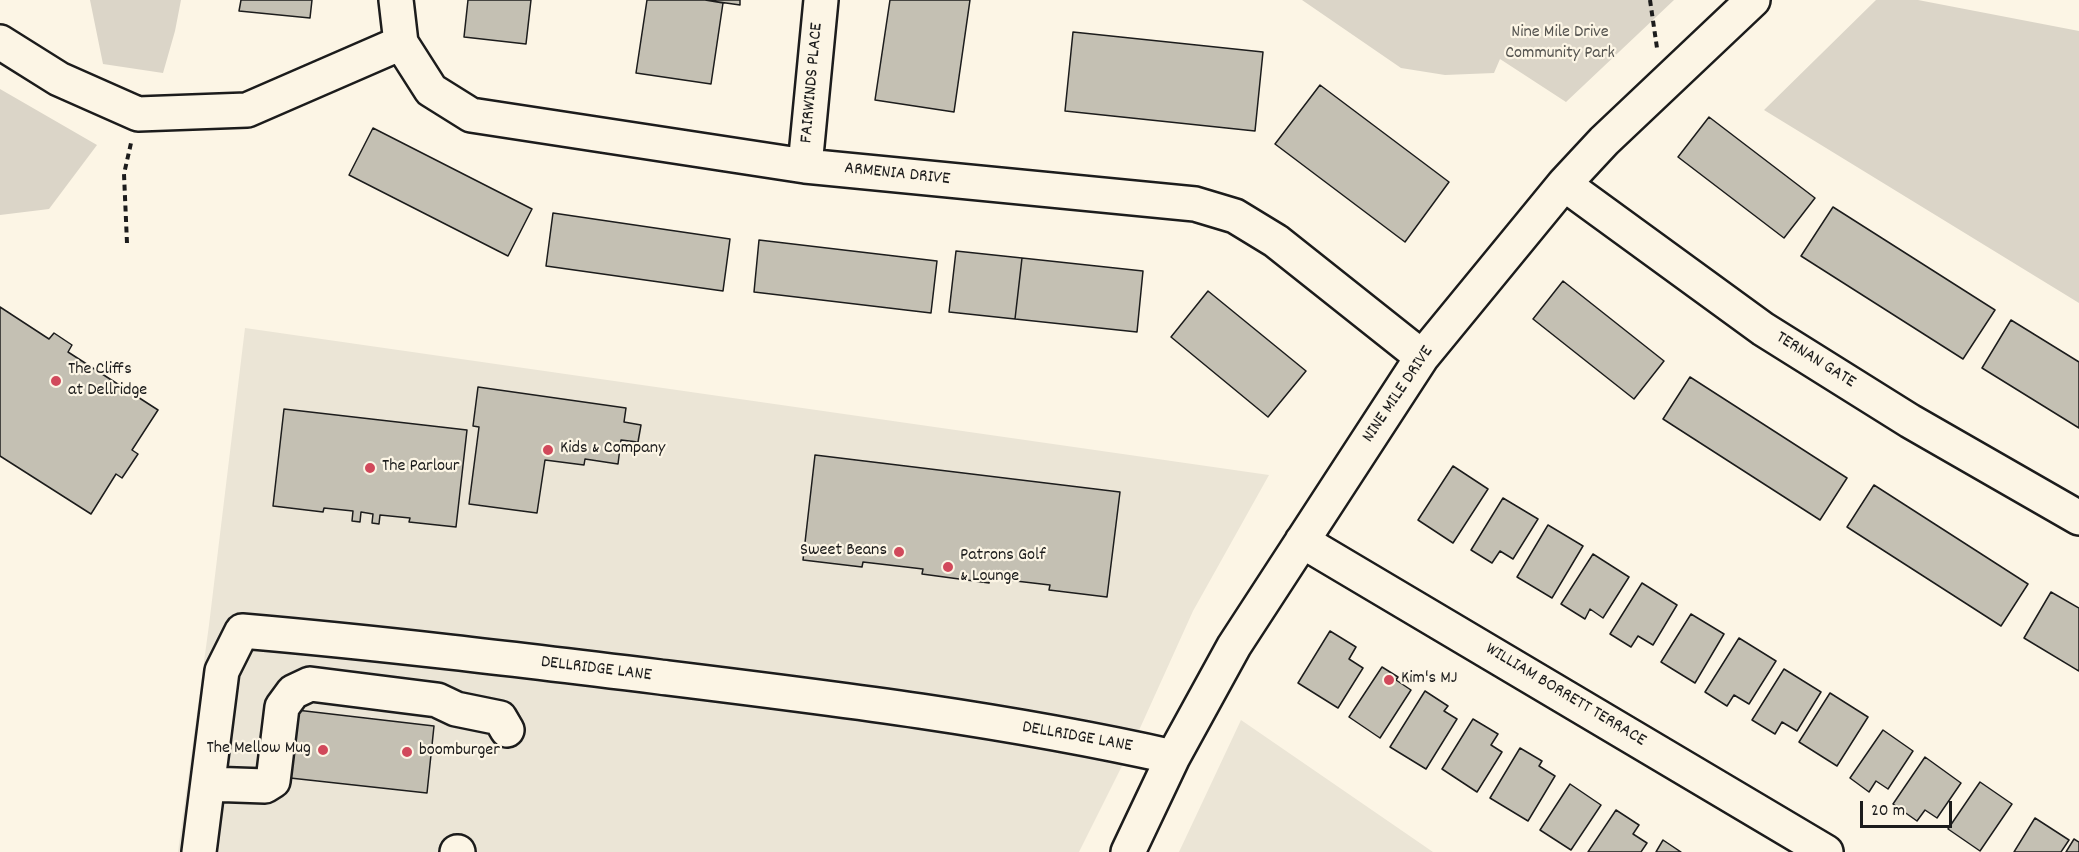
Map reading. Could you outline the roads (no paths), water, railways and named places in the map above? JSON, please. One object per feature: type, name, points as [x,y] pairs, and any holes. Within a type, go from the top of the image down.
[{"type":"street","name":"ARMENIA DRIVE","points":[[396,0],[401,42],[431,90],[471,115],[805,166],[1195,204],[1235,216],[1276,242],[1422,357]]},
{"type":"street","name":"FAIRWINDS PLACE","points":[[805,166],[821,0]]},
{"type":"street","name":"NINE MILE DRIVE","points":[[1128,852],[1173,757],[1234,646],[1422,357],[1564,184],[1604,141],[1753,0]]},
{"type":"street","points":[[0,42],[59,79],[138,114],[247,110],[401,42]]},
{"type":"street","name":"TERNAN GATE","points":[[1564,184],[1763,329],[1910,421],[2079,518]]},
{"type":"street","name":"WILLIAM BORRETT TERRACE","points":[[1302,541],[1826,852]]},
{"type":"street","name":"DELLRIDGE LANE","points":[[199,852],[222,671],[242,631],[784,691],[984,722],[1173,757]]},
{"type":"street","points":[[208,784],[265,786],[273,781],[282,707],[293,692],[310,684],[436,700],[456,709],[500,718],[507,730]]},
{"type":"place","name":"The Cliffs at Dellridge","points":[[56,381]]},
{"type":"place","name":"Kids & Company","points":[[548,450]]},
{"type":"place","name":"The Parlour","points":[[370,468]]},
{"type":"place","name":"Sweet Beans","points":[[899,552]]},
{"type":"place","name":"Patrons Golf & Lounge","points":[[948,567]]},
{"type":"place","name":"Kim's MJ","points":[[1389,680]]},
{"type":"place","name":"The Mellow Mug","points":[[323,750]]},
{"type":"place","name":"boomburger","points":[[407,752]]},
{"type":"park label","name":"Nine Mile Drive Community Park","points":[[1560,44]]}]
